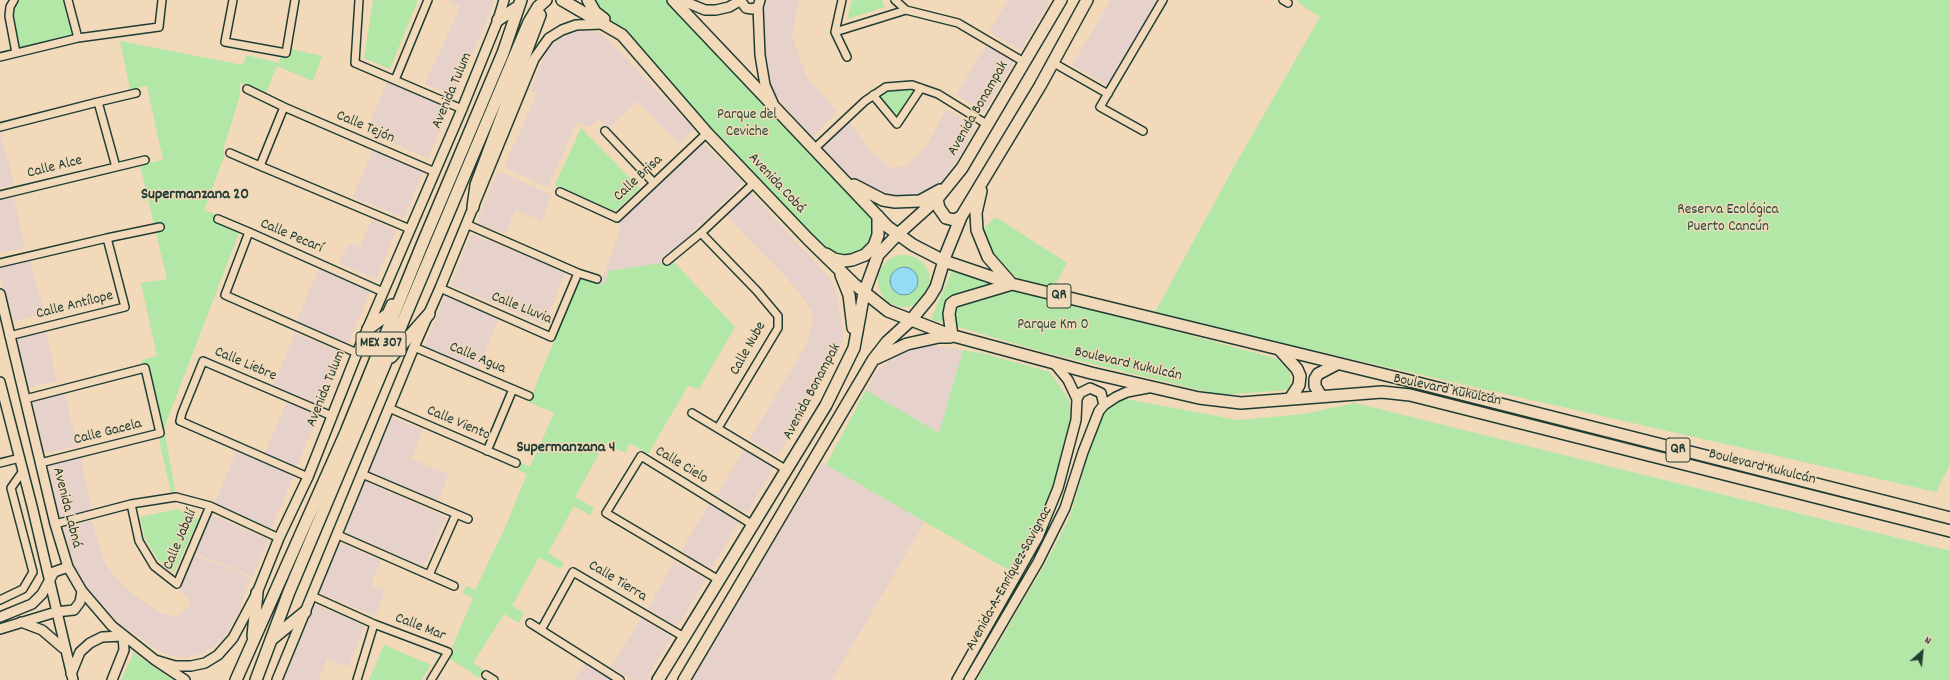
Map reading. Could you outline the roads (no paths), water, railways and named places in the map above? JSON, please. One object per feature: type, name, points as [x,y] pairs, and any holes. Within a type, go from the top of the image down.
[{"type":"main road","name":"MEX 307","points":[[256,680],[289,592],[529,22],[538,7],[546,0]]},
{"type":"main road","points":[[473,207],[476,185],[537,20],[550,0]]},
{"type":"main road","name":"Avenida Cobá","points":[[562,0],[606,24],[622,36],[707,133],[814,246],[840,273],[881,306]]},
{"type":"main road","points":[[588,0],[596,12],[622,36]]},
{"type":"main road","points":[[673,0],[896,235],[926,252],[944,260]]},
{"type":"main road","name":"Avenida Bonampak","points":[[658,680],[826,405],[854,348],[864,293],[878,255],[896,235],[937,199],[962,168],[1061,0]]},
{"type":"main road","points":[[684,680],[840,413],[873,360],[887,342],[911,320],[930,297],[938,280],[944,260],[961,217],[984,182],[1087,0]]},
{"type":"main road","points":[[498,20],[520,3]]},
{"type":"main road","name":"Avenida Tulum","points":[[236,680],[346,432],[422,245],[503,53],[520,3]]},
{"type":"main road","points":[[844,180],[871,195],[894,202],[920,201],[948,186]]},
{"type":"main road","points":[[873,360],[907,344],[939,337],[954,336],[949,314],[951,304],[961,299],[1012,284],[988,257],[977,230],[976,213],[984,182]]},
{"type":"main road","points":[[937,199],[939,208],[946,218],[954,220],[961,217]]},
{"type":"main road","points":[[814,246],[829,257],[839,261],[848,261],[861,257],[871,249],[876,241],[879,230],[878,216]]},
{"type":"main road","points":[[884,248],[905,244],[913,245]]},
{"type":"main road","points":[[368,329],[388,314],[422,245]]},
{"type":"main road","points":[[926,252],[931,260],[938,280]]},
{"type":"main road","name":"Boulevard Kukulcán","points":[[944,260],[1012,284],[1950,518]]},
{"type":"main road","points":[[840,273],[849,295],[854,348]]},
{"type":"main road","points":[[870,274],[874,292],[881,306],[894,314],[923,306]]},
{"type":"main road","points":[[384,365],[429,314]]},
{"type":"main road","name":"Boulevard Kukulcán","points":[[894,314],[954,336],[1054,363],[1199,398],[1241,403],[1382,392],[1410,395],[1950,532]]},
{"type":"main road","points":[[1280,350],[1297,369],[1300,376],[1299,385],[1290,399]]},
{"type":"main road","points":[[1321,396],[1315,386],[1315,379],[1323,370],[1337,364]]},
{"type":"main road","points":[[826,405],[830,413],[835,415],[840,413]]},
{"type":"main road","points":[[804,443],[808,441],[815,442],[819,447],[818,452]]},
{"type":"main road","points":[[251,648],[257,593]]},
{"type":"main road","points":[[271,639],[305,612]]},
{"type":"street","points":[[14,0],[10,7],[9,16],[16,53]]},
{"type":"street","points":[[68,0],[78,38]]},
{"type":"street","points":[[0,57],[78,38],[159,27],[162,0]]},
{"type":"street","points":[[233,0],[226,42],[286,53],[295,0]]},
{"type":"street","points":[[359,0],[355,63],[462,109]]},
{"type":"street","points":[[395,80],[428,0]]},
{"type":"street","name":"Avenida Tulum","points":[[155,660],[175,666],[191,666],[205,663],[218,655],[233,638],[257,593],[279,538],[308,477],[357,353],[462,109],[498,20],[504,0]]},
{"type":"street","points":[[681,0],[705,10],[716,10],[729,7],[741,0],[746,8],[752,10],[759,4]]},
{"type":"street","points":[[842,0],[835,32],[847,57]]},
{"type":"street","points":[[894,0],[906,10],[958,23],[1024,62]]},
{"type":"street","points":[[1143,131],[1100,107],[1163,0]]},
{"type":"street","points":[[759,4],[760,55],[765,85],[773,104]]},
{"type":"street","points":[[835,32],[906,10]]},
{"type":"street","points":[[277,680],[338,535],[414,347],[539,50],[549,38],[576,24],[606,24]]},
{"type":"street","points":[[1052,62],[1108,94]]},
{"type":"street","points":[[814,149],[865,101],[886,87],[912,85],[938,94],[988,125]]},
{"type":"street","points":[[873,95],[897,124],[921,88]]},
{"type":"street","name":"Calle Tejón","points":[[247,89],[284,108],[435,172]]},
{"type":"street","points":[[0,127],[136,93]]},
{"type":"street","points":[[98,102],[116,167]]},
{"type":"street","points":[[260,166],[284,108]]},
{"type":"street","points":[[605,131],[654,183]]},
{"type":"street","name":"Calle Brisa","points":[[560,192],[617,218],[707,133]]},
{"type":"street","points":[[230,152],[410,229]]},
{"type":"street","name":"Calle Alce","points":[[0,195],[145,160]]},
{"type":"street","points":[[667,261],[701,233],[754,183]]},
{"type":"street","points":[[218,219],[249,232]]},
{"type":"street","points":[[466,224],[578,273],[597,279]]},
{"type":"street","points":[[0,263],[160,227]]},
{"type":"street","name":"Calle Pecarí","points":[[357,353],[224,295],[249,232],[383,292]]},
{"type":"street","name":"Calle Nube","points":[[701,233],[757,291],[778,316],[778,328],[718,428]]},
{"type":"street","name":"Calle Antílope","points":[[9,336],[125,307],[107,238]]},
{"type":"street","name":"Calle Lluvia","points":[[440,288],[551,337],[578,273]]},
{"type":"street","name":"Avenida Labná","points":[[0,294],[55,524],[68,567],[82,591],[101,614],[123,636],[185,680]]},
{"type":"street","name":"Calle Agua","points":[[414,347],[530,396]]},
{"type":"street","name":"Calle Liebre","points":[[308,477],[180,421],[182,413],[203,361],[332,416]]},
{"type":"street","name":"Avenida A. Enríquez Savignac","points":[[957,680],[959,673],[997,612],[1038,537],[1058,488],[1076,420],[1077,399],[1068,380],[1054,363]]},
{"type":"street","name":"Calle Gacela","points":[[25,399],[145,368],[160,434],[40,463]]},
{"type":"street","points":[[0,382],[3,408],[20,458],[72,679]]},
{"type":"street","points":[[1077,399],[1080,393],[1090,388],[1101,393],[1104,405],[1127,392],[1153,387]]},
{"type":"street","points":[[487,451],[513,389]]},
{"type":"street","name":"Avenida A. Enríquez Savignac","points":[[969,680],[1038,562],[1065,508],[1088,438],[1099,412],[1104,405]]},
{"type":"street","name":"Calle Viento","points":[[389,408],[516,463]]},
{"type":"street","points":[[692,413],[787,470]]},
{"type":"street","name":"Calle Cielo","points":[[719,580],[606,513],[641,456],[753,525]]},
{"type":"street","points":[[0,463],[20,458]]},
{"type":"street","points":[[0,600],[23,589],[33,572],[11,488],[23,471]]},
{"type":"street","points":[[362,474],[468,519]]},
{"type":"street","name":"Calle Jabalí","points":[[55,524],[131,504],[176,497],[210,506],[279,538]]},
{"type":"street","name":"Calle Jabalí","points":[[131,504],[139,541],[154,566],[177,584],[210,506]]},
{"type":"street","points":[[429,575],[456,514]]},
{"type":"street","points":[[338,535],[454,586]]},
{"type":"street","points":[[0,617],[32,604],[42,594],[49,579],[57,570],[68,567]]},
{"type":"street","name":"Calle Tierra","points":[[541,630],[573,572],[684,637]]},
{"type":"street","points":[[0,629],[56,612],[74,610],[80,602],[82,591]]},
{"type":"street","name":"Calle Mar","points":[[312,596],[374,624],[448,652],[431,680]]},
{"type":"street","points":[[20,622],[45,633],[64,649]]},
{"type":"street","points":[[530,623],[620,680]]},
{"type":"street","name":"Calle Mar","points":[[357,680],[374,624]]},
{"type":"street","points":[[72,679],[80,652],[90,643],[102,637],[123,636],[124,653],[112,680]]},
{"type":"street","points":[[102,637],[118,643],[124,653]]},
{"type":"street","points":[[486,675],[494,680]]},
{"type":"water","points":[[904,267],[914,271],[918,281],[914,291],[904,295],[894,291],[890,281],[894,271]]},
{"type":"district","name":"Supermanzana 20","points":[[195,196]]},
{"type":"district","name":"Supermanzana 4","points":[[566,449]]},
{"type":"park label","name":"Parque del Ceviche","points":[[747,124]]},
{"type":"park label","name":"Reserva Ecológica Puerto Cancún","points":[[1728,220]]},
{"type":"park label","name":"Parque Km 0","points":[[1053,326]]}]
